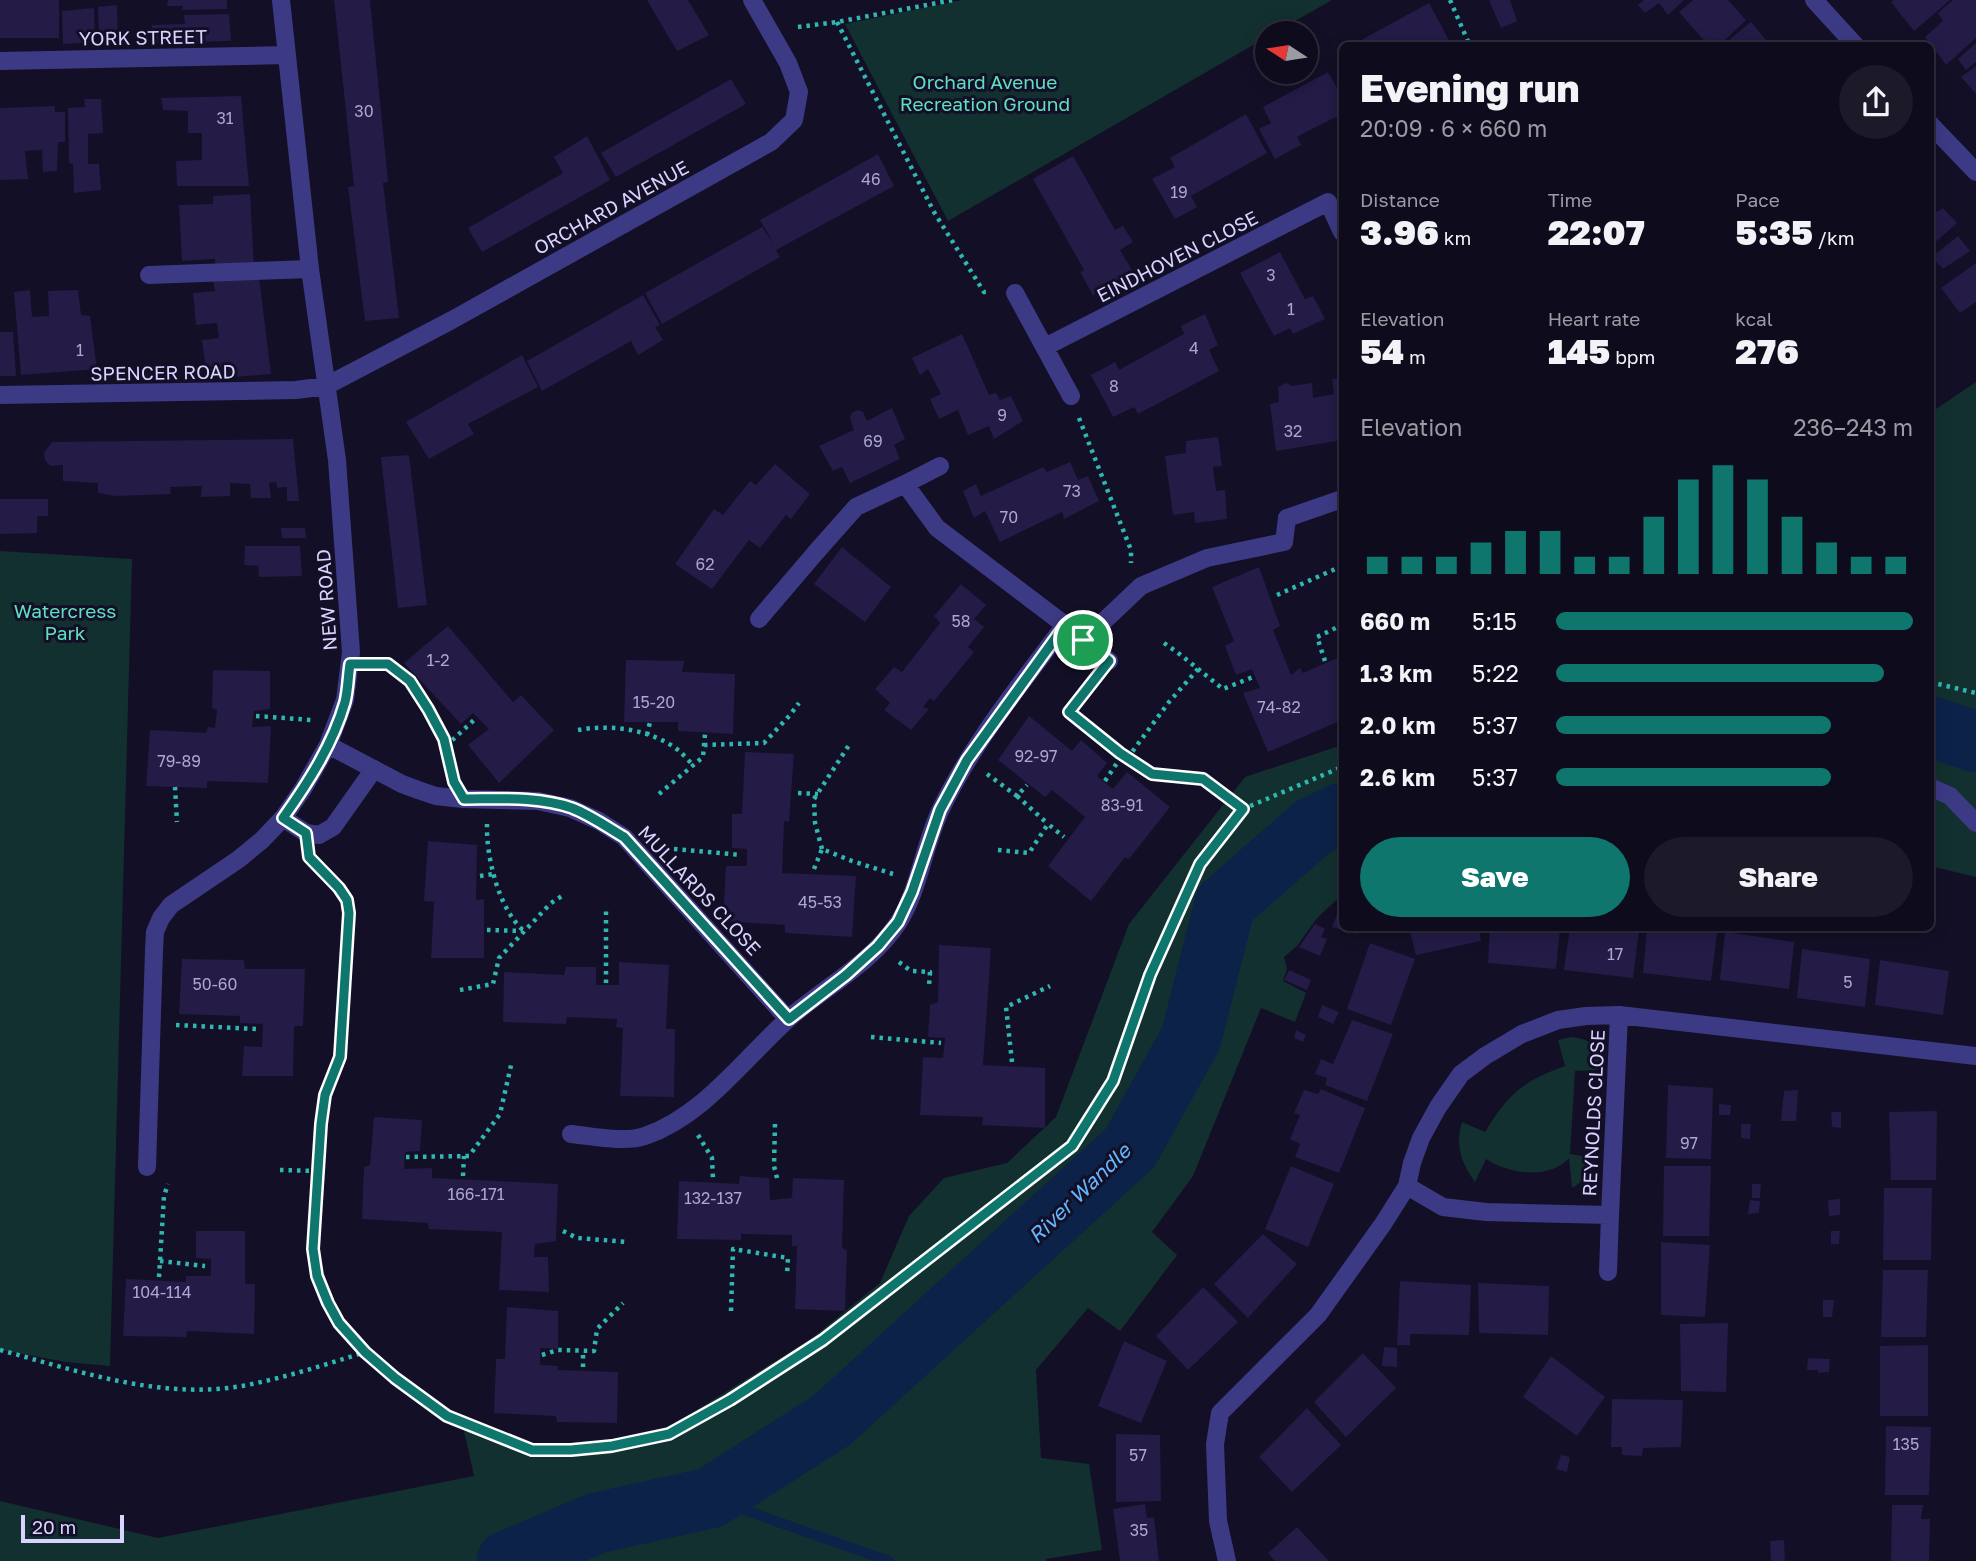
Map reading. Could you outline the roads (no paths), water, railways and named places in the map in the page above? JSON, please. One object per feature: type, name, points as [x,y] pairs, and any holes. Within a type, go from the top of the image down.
[{"type":"street","name":"NEW ROAD","points":[[147,1167],[155,932],[171,905],[239,859],[283,818],[328,745],[345,700],[350,664],[337,460],[310,269],[281,0]]},
{"type":"street","name":"ORCHARD AVENUE","points":[[326,386],[452,320],[771,142],[794,120],[799,92],[788,63],[752,0]]},
{"type":"street","points":[[1814,0],[1852,42]]},
{"type":"street","name":"YORK STREET","points":[[0,61],[286,55]]},
{"type":"street","points":[[1934,128],[1976,172]]},
{"type":"street","name":"EINDHOVEN CLOSE","points":[[1045,347],[1335,199],[1339,218]]},
{"type":"street","points":[[149,275],[310,269]]},
{"type":"street","points":[[1015,293],[1070,396]]},
{"type":"street","name":"SPENCER ROAD","points":[[0,396],[296,390],[326,386]]},
{"type":"street","points":[[760,619],[856,508],[940,466]]},
{"type":"street","points":[[905,484],[937,528],[1109,661]]},
{"type":"street","points":[[1083,640],[1141,586],[1208,558],[1284,542],[1287,518],[1339,500]]},
{"type":"street","points":[[571,1134],[642,1137],[686,1117],[789,1019],[846,975],[878,946],[898,922],[940,810],[967,760],[1065,625]]},
{"type":"street","name":"MULLARDS CLOSE","points":[[328,745],[402,784],[436,796],[538,801],[570,808],[599,821],[624,837],[789,1019]]},
{"type":"street","points":[[283,818],[306,833],[319,835],[333,827],[374,769]]},
{"type":"street","points":[[1934,789],[1950,796],[1976,823]]},
{"type":"street","name":"REYNOLDS CLOSE","points":[[1406,1186],[1443,1207],[1486,1212],[1610,1214],[1619,1015]]},
{"type":"street","name":"REYNOLDS CLOSE","points":[[1227,1561],[1218,1521],[1215,1444],[1220,1413],[1318,1315],[1383,1224],[1406,1186],[1422,1138],[1438,1107],[1461,1074],[1485,1056],[1522,1034],[1558,1020],[1619,1015],[1976,1056]]},
{"type":"street","points":[[1608,1272],[1610,1214]]},
{"type":"waterway","name":"River Wandle","points":[[1934,727],[1976,742]]},
{"type":"waterway","name":"River Wandle","points":[[507,1561],[597,1523],[710,1498],[832,1420],[1130,1148],[1191,1038],[1225,904],[1313,827],[1339,814]]},
{"type":"waterway","name":"River Wandle","points":[[710,1498],[889,1561]]},
{"type":"park label","name":"Orchard Avenue Recreation Ground","points":[[985,92]]},
{"type":"park label","name":"Watercress Park","points":[[65,621]]}]
